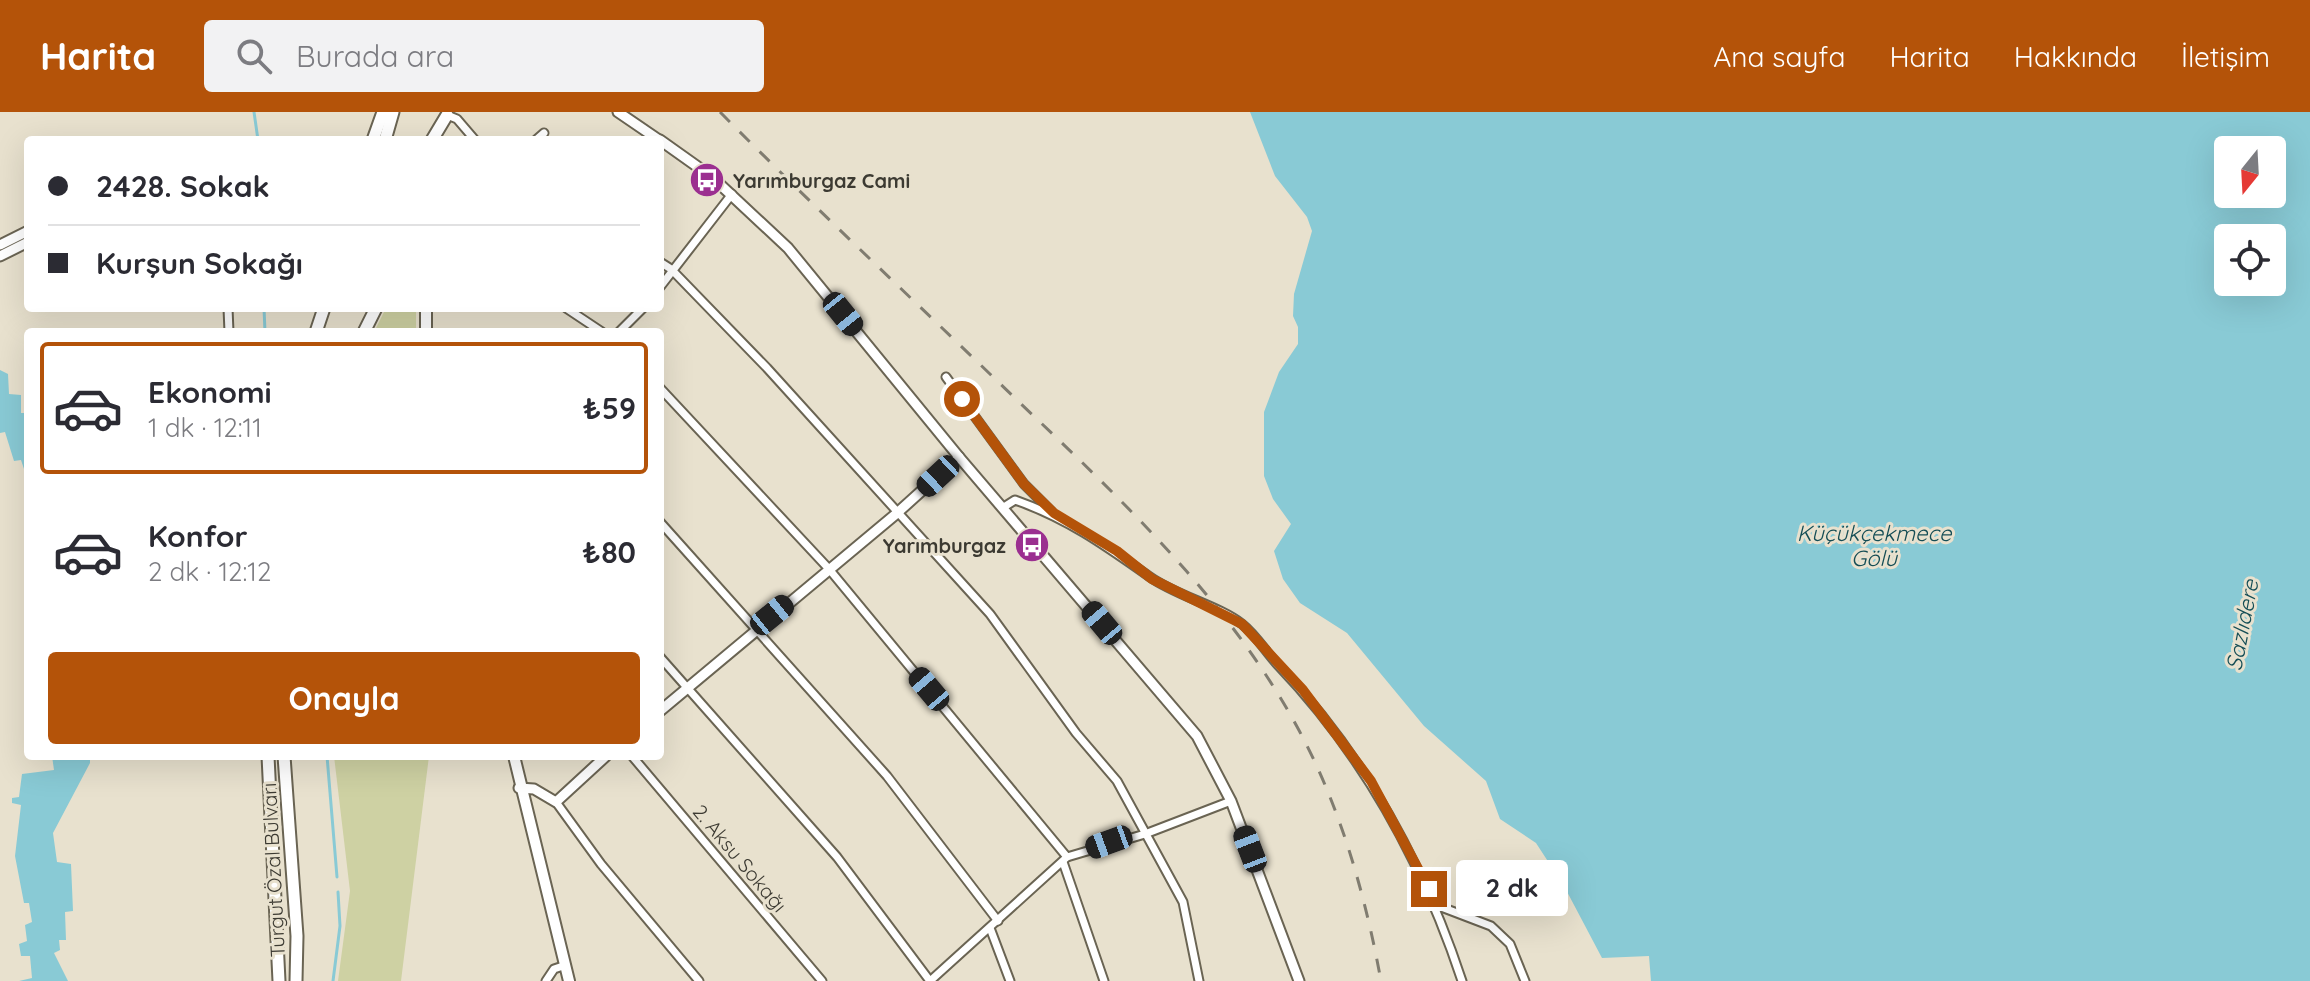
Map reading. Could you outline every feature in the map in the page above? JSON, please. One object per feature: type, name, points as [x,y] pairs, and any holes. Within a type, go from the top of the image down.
[{"type":"main road","points":[[374,136],[383,112]]},
{"type":"main road","points":[[386,136],[393,112]]},
{"type":"main road","points":[[434,136],[448,113]]},
{"type":"main road","points":[[441,136],[448,113]]},
{"type":"main road","name":"Turgut Özal Bulvarı","points":[[268,760],[279,981]]},
{"type":"main road","name":"Turgut Özal Bulvarı","points":[[284,760],[297,936],[296,981]]},
{"type":"main road","points":[[515,760],[519,788],[569,981]]},
{"type":"street","points":[[618,112],[654,136]]},
{"type":"street","points":[[448,113],[472,136]]},
{"type":"street","points":[[541,136],[544,133]]},
{"type":"street","points":[[664,143],[732,194],[788,248],[959,457],[1197,736],[1231,801],[1299,981]]},
{"type":"street","points":[[664,280],[732,194]]},
{"type":"street","points":[[0,245],[24,233]]},
{"type":"street","points":[[0,256],[24,244]]},
{"type":"street","points":[[664,265],[767,368],[896,514],[990,614],[1076,733],[1117,781],[1183,902],[1199,981]]},
{"type":"street","points":[[572,312],[596,328]]},
{"type":"street","points":[[623,328],[639,312]]},
{"type":"street","points":[[946,377],[1024,484],[1054,513]]},
{"type":"street","points":[[664,392],[829,569],[1065,860],[1104,981]]},
{"type":"street","points":[[664,708],[896,514],[959,457]]},
{"type":"street","points":[[1004,507],[1015,500],[1054,513],[1117,551],[1152,579],[1242,624],[1303,690],[1371,781],[1422,872],[1462,981]]},
{"type":"street","points":[[664,527],[753,631],[887,776],[998,921]]},
{"type":"street","points":[[664,661],[837,857],[930,981],[1065,860],[1231,801]]},
{"type":"street","points":[[556,802],[602,760]]},
{"type":"street","name":"2. Aksu Sokağı","points":[[635,760],[822,981]]},
{"type":"street","points":[[519,788],[534,789],[556,802],[601,864],[699,981]]},
{"type":"street","points":[[1436,905],[1491,926],[1510,944],[1525,981]]},
{"type":"street","points":[[990,928],[1010,981]]},
{"type":"street","points":[[546,981],[554,969],[566,965]]},
{"type":"green space","points":[[384,312],[416,312],[416,328],[376,328]]},
{"type":"green space","points":[[334,760],[429,760],[401,981],[338,981],[350,891]]},
{"type":"water","name":"Küçükçekmece Gölü","points":[[1250,112],[2310,112],[2310,981],[1651,981],[1649,956],[1602,958],[1564,886],[1536,843],[1500,819],[1486,781],[1424,726],[1347,633],[1300,603],[1283,579],[1274,551],[1291,524],[1273,499],[1264,476],[1264,412],[1279,372],[1298,344],[1298,327],[1293,316],[1294,294],[1312,231],[1307,217],[1275,176]]},
{"type":"water","points":[[0,370],[8,374],[9,394],[21,395],[24,469],[21,460],[14,461],[5,432],[0,433]]},
{"type":"water","points":[[53,760],[90,760],[53,833],[57,862],[71,864],[73,911],[65,912],[66,940],[59,940],[60,950],[54,953],[68,981],[19,981],[32,978],[30,956],[21,956],[19,944],[27,941],[25,925],[32,922],[29,903],[24,903],[15,856],[21,805],[12,803],[12,798],[19,797],[22,774],[54,770]]},
{"type":"waterway","points":[[254,112],[257,136]]},
{"type":"waterway","points":[[264,312],[265,328]]},
{"type":"waterway","points":[[327,760],[337,877]]},
{"type":"waterway","points":[[333,981],[340,926],[338,892]]},
{"type":"railway","points":[[720,112],[1134,514],[1170,552],[1237,634],[1295,723],[1325,784],[1358,882],[1381,981]]},
{"type":"place","name":"Yarımburgaz Cami","points":[[707,180]]},
{"type":"place","name":"Yarımburgaz","points":[[1032,545]]},
{"type":"route","points":[[962,399],[1024,484],[1054,513],[1117,551],[1152,579],[1242,624],[1303,690],[1371,781],[1429,889]]},
{"type":"water label","name":"Sazlıdere","points":[[2242,625]]}]
